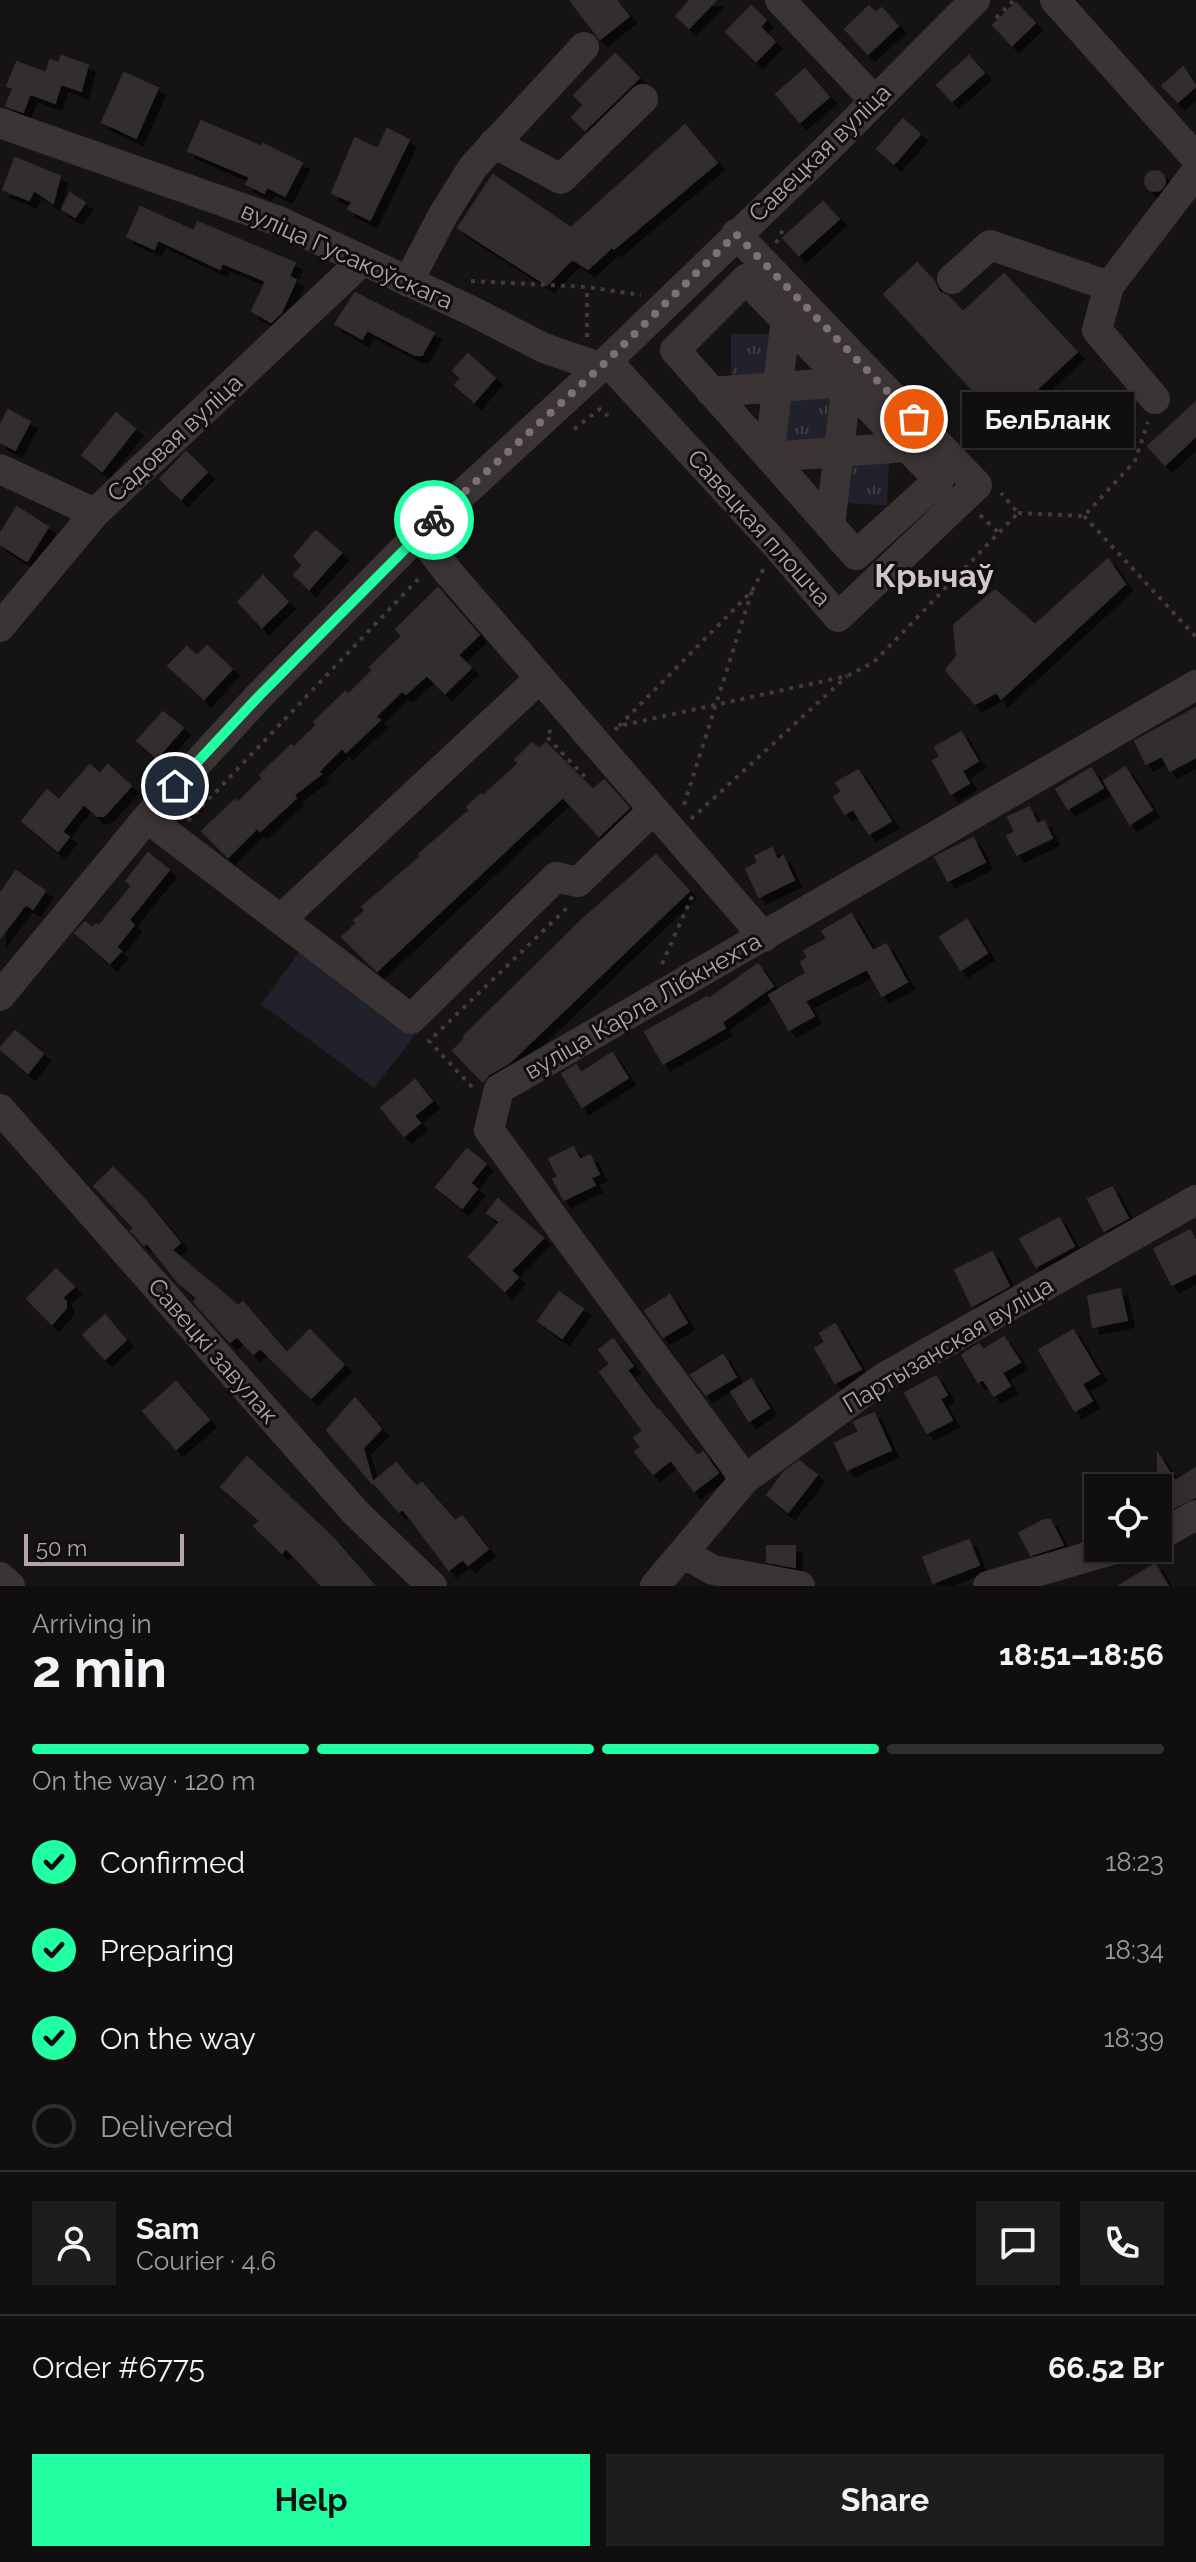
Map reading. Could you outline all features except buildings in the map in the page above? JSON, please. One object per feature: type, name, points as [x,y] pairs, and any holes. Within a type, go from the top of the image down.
[{"type":"street","points":[[780,0],[874,100]]},
{"type":"street","name":"Савецкая вуліца","points":[[0,996],[147,818],[259,696],[419,534],[603,364],[830,146],[975,0]]},
{"type":"street","points":[[1055,0],[1190,139]]},
{"type":"street","points":[[408,282],[443,215],[473,167],[584,47]]},
{"type":"street","points":[[494,143],[561,179],[643,99]]},
{"type":"street","name":"вуліца Гусакоўскага","points":[[0,123],[281,222],[544,348],[603,364]]},
{"type":"street","points":[[1155,399],[1097,330],[1109,286],[1196,172]]},
{"type":"street","name":"Савецкая плошча","points":[[603,364],[776,545],[838,617],[977,485],[736,234]]},
{"type":"street","points":[[952,279],[990,245],[1109,286]]},
{"type":"street","name":"Садовая вуліца","points":[[0,627],[95,513],[362,261]]},
{"type":"street","points":[[746,279],[847,382],[939,480],[856,555],[675,350],[746,279]]},
{"type":"street","points":[[769,457],[786,319]]},
{"type":"street","points":[[711,392],[847,382]]},
{"type":"street","points":[[830,526],[847,382]]},
{"type":"street","points":[[769,457],[907,447]]},
{"type":"street","points":[[0,469],[95,513]]},
{"type":"street","points":[[419,534],[449,573],[764,937]]},
{"type":"street","points":[[282,918],[540,678]]},
{"type":"street","name":"вуліца Карла Лібкнехта","points":[[494,1110],[499,1089],[1196,685]]},
{"type":"street","points":[[147,818],[411,1019],[556,877],[577,892],[653,810]]},
{"type":"street","name":"Савецкі завулак","points":[[0,1109],[356,1513],[432,1586]]},
{"type":"street","points":[[494,1110],[489,1130],[745,1479]]},
{"type":"street","name":"Партызанская вуліца","points":[[655,1586],[745,1479],[883,1378],[1196,1200]]},
{"type":"street","points":[[1172,1528],[1196,1515]]},
{"type":"street","points":[[683,1553],[713,1570],[800,1586]]},
{"type":"street","points":[[988,1586],[1084,1558]]},
{"type":"street","points":[[0,1577],[10,1586]]},
{"type":"path","points":[[459,280],[587,287],[654,297]]},
{"type":"path","points":[[1084,516],[1135,461],[1155,399]]},
{"type":"path","points":[[570,433],[600,409],[608,416]]},
{"type":"path","points":[[1018,513],[1084,516],[1196,637]]},
{"type":"path","points":[[675,834],[752,591],[776,545]]},
{"type":"path","points":[[173,838],[427,570],[449,573]]},
{"type":"path","points":[[619,726],[752,591]]},
{"type":"path","points":[[675,834],[847,676]]},
{"type":"path","points":[[661,965],[699,882]]},
{"type":"path","points":[[494,1110],[429,1041],[577,892]]},
{"type":"green space","points":[[731,334],[775,334],[775,380],[731,379]]},
{"type":"green space","points":[[787,396],[831,398],[830,443],[785,442]]},
{"type":"green space","points":[[844,458],[889,460],[887,505],[842,503]]},
{"type":"green space","points":[[301,950],[415,1035],[374,1088],[261,1004]]},
{"type":"way so far","points":[[434,520],[607,361],[736,234],[914,419]]},
{"type":"place","name":"БелБланк","points":[[914,419]]},
{"type":"district","name":"Крычаў","points":[[934,576]]},
{"type":"route","points":[[175,786],[259,696],[434,520]]}]
